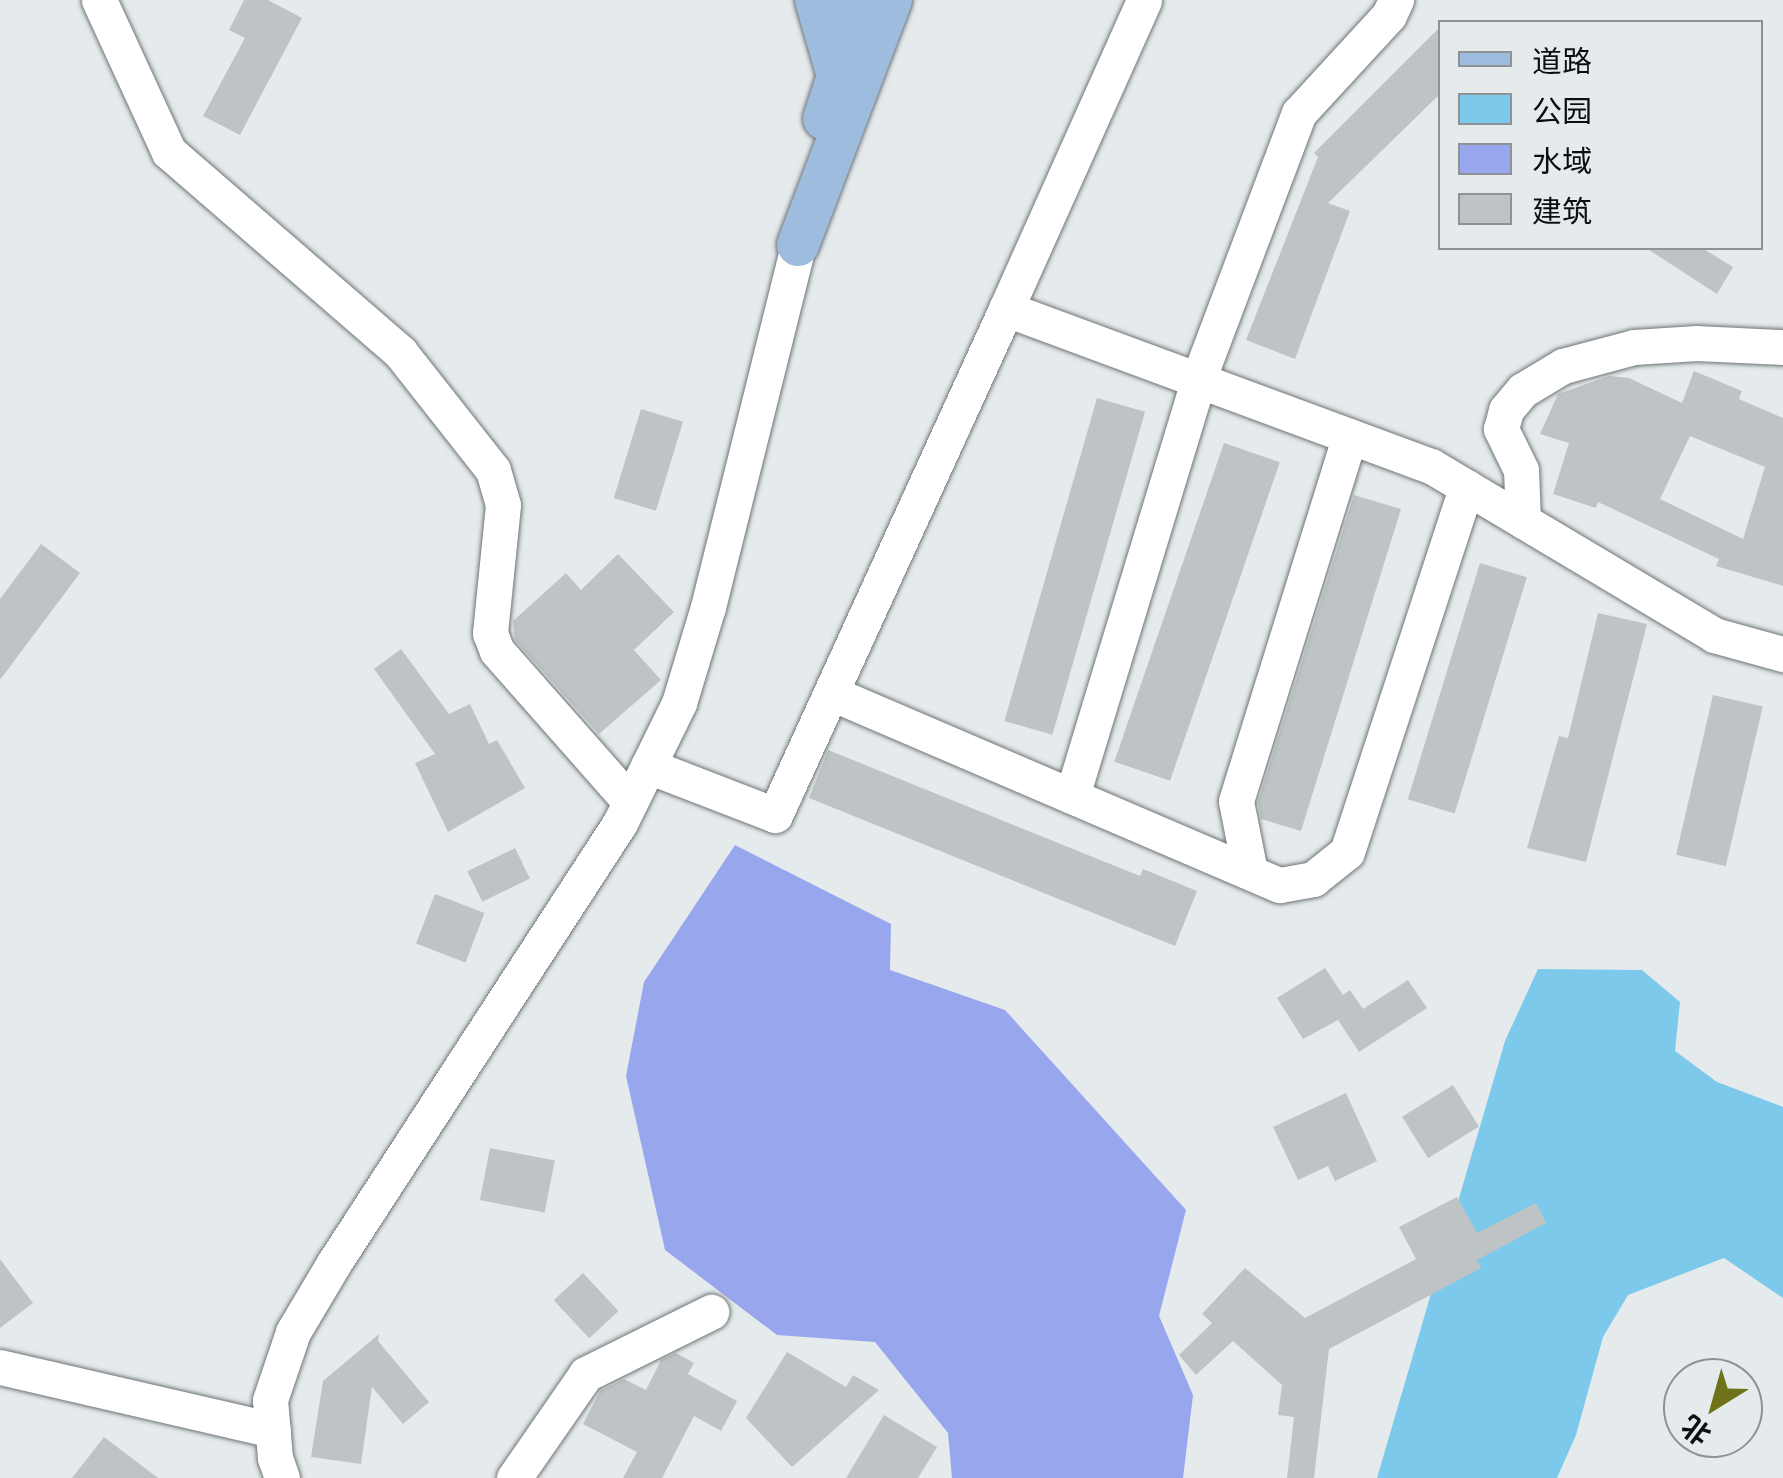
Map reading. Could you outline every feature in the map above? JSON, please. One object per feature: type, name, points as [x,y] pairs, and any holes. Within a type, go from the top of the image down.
[{"type":"main road","points":[[816,0],[838,76]]},
{"type":"main road","points":[[798,245],[805,177],[858,0]]},
{"type":"main road","points":[[798,245],[890,0]]},
{"type":"street","points":[[99,0],[169,152],[400,352],[493,470],[503,505],[490,633],[497,651],[630,802]]},
{"type":"street","points":[[648,766],[775,816],[1144,0]]},
{"type":"street","points":[[1072,796],[1198,380],[1298,114],[1389,15],[1396,0]]},
{"type":"street","points":[[282,1478],[270,1400],[294,1332],[630,802],[679,702],[708,606],[798,245]]},
{"type":"street","points":[[1006,310],[1431,466],[1714,635],[1783,654]]},
{"type":"street","points":[[1523,520],[1521,470],[1501,429],[1506,410],[1522,390],[1562,366],[1617,350],[1697,343],[1783,347]]},
{"type":"street","points":[[1250,872],[1236,801],[1350,436]]},
{"type":"street","points":[[831,693],[1280,885],[1312,879],[1347,852],[1466,487]]},
{"type":"street","points":[[514,1478],[586,1374],[710,1312]]},
{"type":"street","points":[[1,1372],[272,1430]]},
{"type":"green space","points":[[1538,969],[1642,970],[1680,1002],[1675,1051],[1717,1082],[1783,1107],[1783,1298],[1724,1258],[1628,1295],[1603,1337],[1576,1435],[1557,1478],[1377,1478],[1505,1041]]},
{"type":"water","points":[[735,845],[891,924],[890,970],[1005,1010],[1186,1210],[1159,1316],[1193,1395],[1183,1478],[952,1478],[948,1433],[875,1342],[777,1335],[665,1250],[626,1076],[644,982]]},
{"type":"building","points":[[244,0],[268,0],[302,18],[240,135],[203,116],[245,38],[229,30]]},
{"type":"building","points":[[1438,29],[1438,96],[1328,203],[1350,211],[1295,359],[1246,340],[1318,157],[1314,153]]},
{"type":"building","points":[[1649,250],[1705,250],[1733,267],[1717,294]]},
{"type":"building","points":[[1694,371],[1742,391],[1739,399],[1783,418],[1783,586],[1716,566],[1719,559],[1598,502],[1596,508],[1553,494],[1569,443],[1540,434],[1558,394],[1609,376],[1629,378],[1682,403]],"holes":[[[1690,436],[1765,467],[1743,539],[1660,499]]]},
{"type":"building","points":[[1097,398],[1145,412],[1052,735],[1004,721]]},
{"type":"building","points":[[641,409],[683,422],[656,511],[614,498]]},
{"type":"building","points":[[1224,443],[1280,462],[1170,781],[1114,762]]},
{"type":"building","points":[[1354,495],[1401,509],[1301,831],[1261,819],[1258,802]]},
{"type":"building","points":[[41,544],[80,573],[0,680],[0,599]]},
{"type":"building","points":[[618,554],[674,612],[634,650],[661,680],[599,734],[515,640],[513,621],[566,573],[581,590]]},
{"type":"building","points":[[1480,563],[1527,577],[1455,814],[1408,799]]},
{"type":"building","points":[[1598,613],[1647,624],[1586,862],[1527,848],[1559,736],[1568,738]]},
{"type":"building","points":[[401,649],[449,714],[470,704],[489,744],[497,740],[525,788],[448,832],[415,763],[435,754],[374,669]]},
{"type":"building","points":[[1713,695],[1763,706],[1726,866],[1676,855]]},
{"type":"building","points":[[828,750],[1140,876],[1143,869],[1197,891],[1175,946],[809,798]]},
{"type":"building","points":[[515,848],[530,879],[482,902],[467,871]]},
{"type":"building","points":[[435,894],[484,913],[465,962],[416,943]]},
{"type":"building","points":[[1325,968],[1343,995],[1350,990],[1363,1009],[1408,980],[1427,1008],[1359,1052],[1338,1020],[1303,1039],[1277,998]]},
{"type":"building","points":[[1453,1085],[1479,1127],[1428,1158],[1402,1117]]},
{"type":"building","points":[[1346,1093],[1377,1161],[1335,1181],[1328,1166],[1298,1180],[1273,1127]]},
{"type":"building","points":[[490,1148],[555,1161],[545,1213],[480,1200]]},
{"type":"building","points":[[1457,1197],[1477,1233],[1536,1203],[1546,1223],[1477,1260],[1481,1268],[1329,1349],[1314,1478],[1287,1478],[1294,1417],[1278,1415],[1282,1385],[1233,1341],[1196,1375],[1179,1355],[1212,1323],[1202,1314],[1245,1268],[1305,1318],[1416,1259],[1399,1227]]},
{"type":"building","points":[[0,1259],[33,1303],[0,1328]]},
{"type":"building","points":[[583,1273],[618,1311],[589,1338],[554,1300]]},
{"type":"building","points":[[379,1334],[378,1341],[429,1402],[403,1424],[372,1387],[361,1464],[311,1457],[323,1381]]},
{"type":"building","points":[[787,1352],[846,1387],[853,1375],[879,1390],[792,1467],[746,1418]]},
{"type":"building","points":[[676,1353],[694,1363],[688,1374],[737,1401],[721,1431],[694,1416],[662,1478],[623,1478],[637,1452],[583,1424],[600,1391],[624,1379],[646,1390],[661,1360]]},
{"type":"building","points":[[884,1415],[937,1447],[918,1478],[846,1478]]},
{"type":"building","points":[[104,1437],[158,1478],[72,1478]]}]
